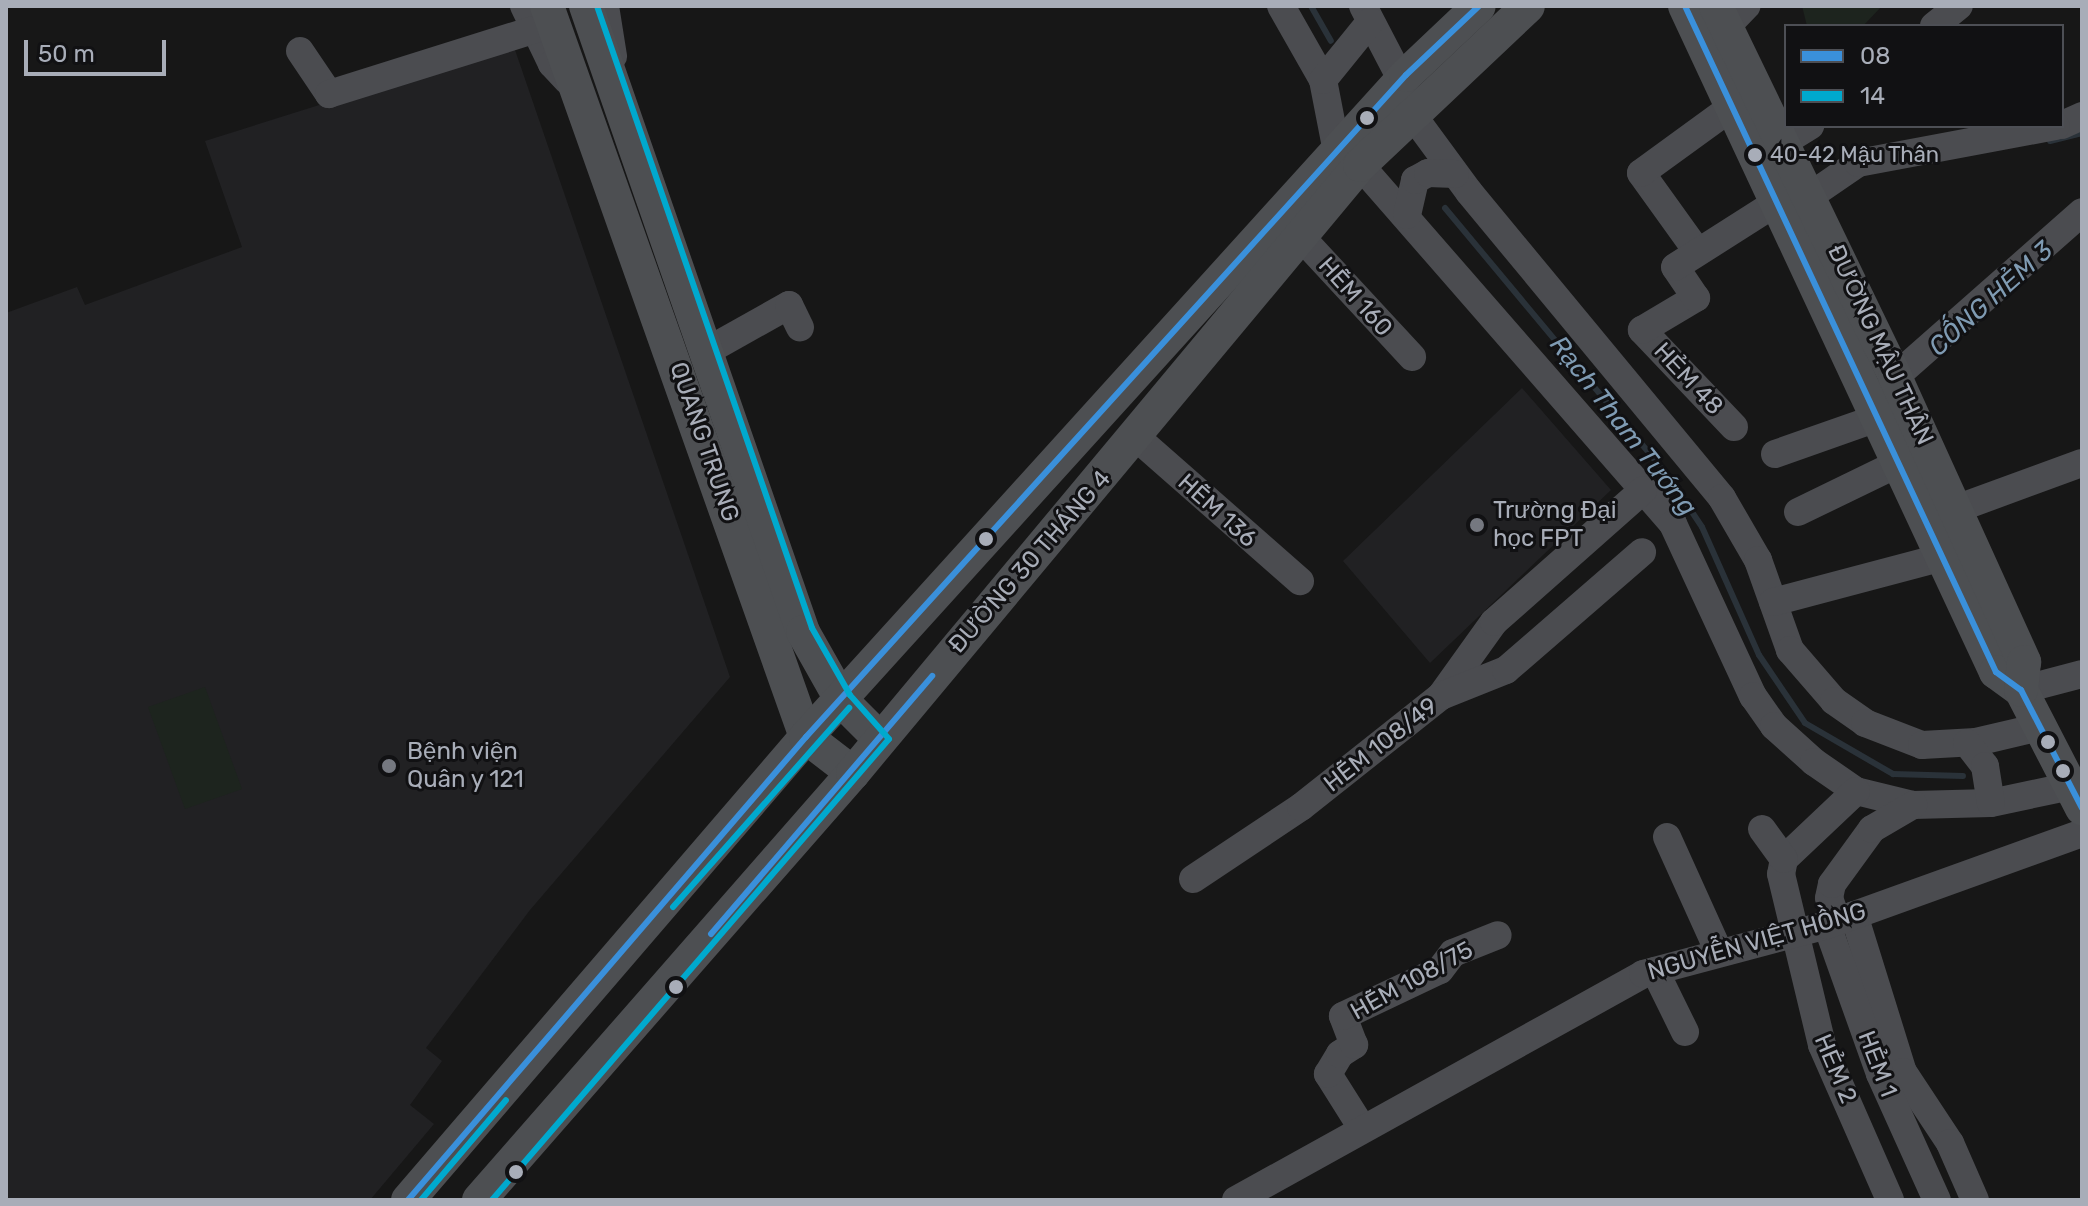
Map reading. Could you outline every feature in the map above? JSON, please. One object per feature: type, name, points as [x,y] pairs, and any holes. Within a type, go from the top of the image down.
[{"type":"main road","name":"QUANG TRUNG","points":[[586,6],[803,632],[842,701],[879,738]]},
{"type":"main road","name":"ĐƯỜNG 30 THÁNG 4","points":[[408,1200],[806,737],[1349,159],[1406,97],[1479,6]]},
{"type":"main road","name":"ĐƯỜNG 30 THÁNG 4","points":[[1406,97],[1528,6]]},
{"type":"main road","name":"ĐƯỜNG MẬU THÂN","points":[[1685,6],[1895,377],[2024,662],[2021,690]]},
{"type":"main road","name":"ĐƯỜNG MẬU THÂN","points":[[1730,13],[1734,88]]},
{"type":"main road","name":"QUANG TRUNG","points":[[534,14],[577,89],[806,737]]},
{"type":"main road","name":"ĐƯỜNG MẬU THÂN","points":[[1734,88],[1784,125]]},
{"type":"main road","name":"ĐƯỜNG MẬU THÂN","points":[[1797,134],[1793,199],[1877,418],[1996,672],[2021,690],[2040,727],[2073,778]]},
{"type":"main road","name":"ĐƯỜNG 30 THÁNG 4","points":[[487,1191],[853,773],[879,738],[1137,438],[1300,236],[1349,159]]},
{"type":"main road","points":[[806,737],[853,773]]},
{"type":"main road","points":[[449,1152],[487,1191]]},
{"type":"street","points":[[605,6],[613,77]]},
{"type":"street","points":[[1281,6],[1323,80],[1349,159],[1407,215],[1673,524],[1760,706],[1814,762],[1856,791],[1913,805],[1991,803],[2073,778]]},
{"type":"street","points":[[1936,24],[1959,6]]},
{"type":"street","points":[[300,51],[329,94],[534,14]]},
{"type":"street","points":[[1323,80],[1366,14]]},
{"type":"street","points":[[1366,14],[1406,97],[1455,174],[1722,498],[1758,560],[1790,650],[1834,701],[1897,738],[1922,745],[1967,743],[2040,727]]},
{"type":"street","points":[[1734,88],[1641,173],[1686,259],[1858,163],[2048,128]]},
{"type":"street","points":[[1407,215],[1415,180],[1428,173],[1455,174]]},
{"type":"street","points":[[1895,377],[2082,212]]},
{"type":"street","name":"HẼM 160","points":[[1300,236],[1412,357]]},
{"type":"street","name":"HẺM 48","points":[[1686,259],[1696,298],[1642,330],[1734,427]]},
{"type":"street","points":[[707,351],[789,305],[800,328]]},
{"type":"street","points":[[1775,454],[1877,418]]},
{"type":"street","name":"HẼM 136","points":[[1137,438],[1300,581]]},
{"type":"street","points":[[1798,512],[1899,463]]},
{"type":"street","points":[[1956,509],[2082,463]]},
{"type":"street","points":[[1441,696],[1494,622],[1643,490]]},
{"type":"street","name":"HẼM 108/49","points":[[1193,879],[1301,807],[1441,696],[1506,670],[1642,552]]},
{"type":"street","points":[[1773,602],[1943,557]]},
{"type":"street","points":[[2021,690],[2082,674]]},
{"type":"street","points":[[1967,743],[1985,766],[1991,803]]},
{"type":"street","points":[[1793,934],[1781,874],[1784,859],[1856,791]]},
{"type":"street","points":[[1913,805],[1872,829],[1832,884],[1829,898],[1903,1072],[1957,1155],[1975,1200]]},
{"type":"street","points":[[1762,829],[1784,859]]},
{"type":"street","name":"NGUYỄN VIỆT HỒNG","points":[[1236,1200],[1362,1128],[1655,971],[1839,920],[2082,833]]},
{"type":"street","points":[[1667,837],[1719,952]]},
{"type":"street","name":"HẺM 1","points":[[1839,920],[1880,1074],[1937,1200]]},
{"type":"street","name":"HẺM 2","points":[[1793,934],[1822,1045],[1890,1200]]},
{"type":"street","name":"HẼM 108/75","points":[[1362,1128],[1328,1074],[1340,1054],[1354,1045],[1343,1016],[1440,970],[1453,953],[1498,935]]},
{"type":"street","points":[[1655,971],[1685,1032]]},
{"type":"shaded area","points":[[1802,6],[1882,6],[1865,24],[1806,24]]},
{"type":"shaded area","points":[[513,44],[730,677],[530,910],[426,1048],[442,1061],[410,1105],[434,1124],[370,1200],[6,1200],[6,313],[77,287],[85,305],[242,247],[205,141]]},
{"type":"shaded area","name":"Trường Đại học FPT","points":[[1522,388],[1611,490],[1430,663],[1343,561]]},
{"type":"shaded area","points":[[205,687],[242,789],[185,809],[148,707]]},
{"type":"waterway","name":"Rạch Tham Tướng","points":[[1311,6],[1331,41]]},
{"type":"waterway","points":[[2050,141],[2082,133]]},
{"type":"waterway","name":"Rạch Tham Tướng","points":[[1445,208],[1668,476],[1702,527],[1759,655],[1805,723],[1893,774],[1963,776]]},
{"type":"transit line","name":"14","points":[[492,1200],[889,739],[850,695],[812,628],[597,6]]},
{"type":"transit line","name":"08","points":[[408,1200],[806,737],[1406,75],[1479,6]]},
{"type":"transit line","name":"08","points":[[1685,6],[1996,672],[2021,690],[2082,808]]},
{"type":"transit line","name":"08","points":[[711,934],[932,676]]},
{"type":"transit line","name":"14","points":[[673,907],[849,708]]},
{"type":"transit line","name":"14","points":[[421,1200],[506,1100]]},
{"type":"place","name":"40-42 Mậu Thân","points":[[1755,155]]},
{"type":"place","name":"Trường Đại học FPT","points":[[1477,525]]},
{"type":"place","name":"Bệnh viện Quân y 121","points":[[389,766]]},
{"type":"water label","name":"CỐNG HẺM 3","points":[[1991,299]]}]
